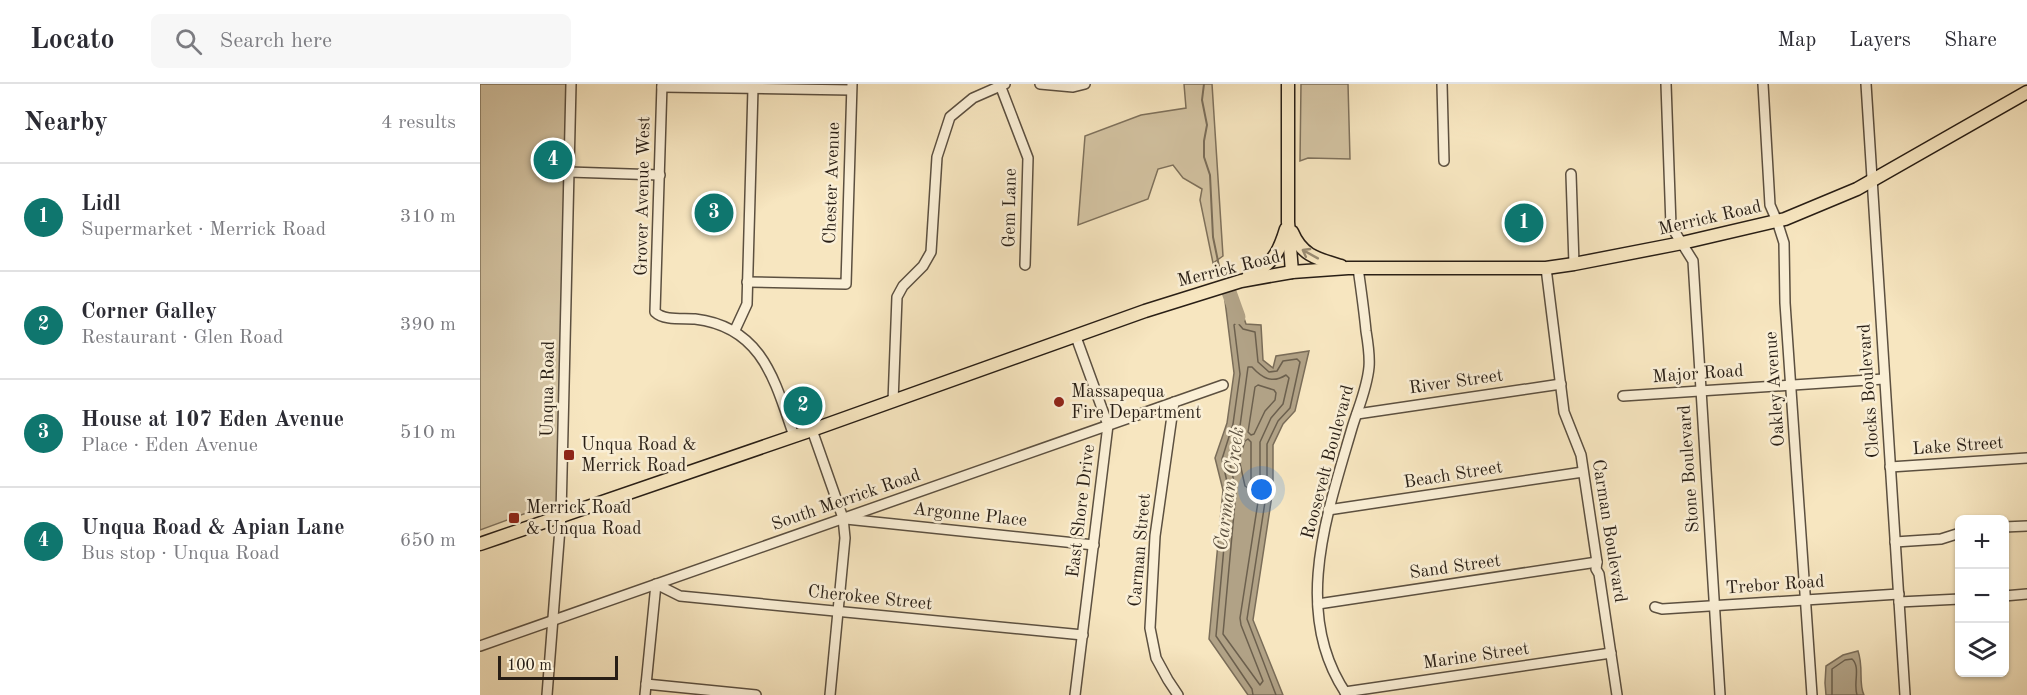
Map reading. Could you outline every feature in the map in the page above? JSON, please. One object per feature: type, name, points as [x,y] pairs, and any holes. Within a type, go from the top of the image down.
[{"type":"main road","points":[[1288,84],[1288,222],[1292,272]]},
{"type":"main road","name":"Merrick Road","points":[[480,544],[893,402],[1204,291],[1240,281],[1292,272],[1353,268],[1546,268],[1682,243],[1777,221],[1823,204],[1872,180],[2027,92]]},
{"type":"main road","points":[[1288,222],[1296,242],[1303,250],[1317,258],[1353,268]]},
{"type":"main road","points":[[1240,281],[1273,260],[1280,249],[1288,222]]},
{"type":"street","name":"Unqua Road","points":[[548,695],[561,515],[571,84]]},
{"type":"street","points":[[1040,84],[1073,87],[1085,84]]},
{"type":"street","points":[[1442,84],[1444,161]]},
{"type":"street","name":"Stone Boulevard","points":[[1666,84],[1671,226],[1694,261],[1720,695]]},
{"type":"street","name":"Oakley Avenue","points":[[1763,84],[1770,205],[1784,243],[1785,303],[1812,695]]},
{"type":"street","name":"Clocks Boulevard","points":[[1866,84],[1905,695]]},
{"type":"street","points":[[662,85],[753,88],[851,87]]},
{"type":"street","name":"Grover Avenue West","points":[[662,85],[655,308],[660,315],[702,320],[735,330]]},
{"type":"street","points":[[893,402],[897,297],[903,286],[923,266],[931,252],[934,238],[938,157],[950,117],[973,98],[1003,85]]},
{"type":"street","name":"Gem Lane","points":[[1003,85],[1028,158],[1025,265]]},
{"type":"street","name":"Chester Avenue","points":[[747,282],[846,284],[851,87]]},
{"type":"street","points":[[753,88],[747,304],[735,330],[756,350],[769,369],[794,436]]},
{"type":"street","points":[[569,172],[660,175]]},
{"type":"street","points":[[1571,174],[1574,264]]},
{"type":"street","name":"Roosevelt Boulevard","points":[[1346,694],[1336,678],[1324,649],[1318,604],[1319,563],[1329,510],[1356,414],[1365,392],[1370,366],[1353,268]]},
{"type":"street","name":"Carman Boulevard","points":[[1546,268],[1564,412],[1581,455],[1597,562],[1596,569],[1599,574],[1617,695]]},
{"type":"street","name":"East Shore Drive","points":[[1075,695],[1108,425],[1076,337]]},
{"type":"street","name":"Major Road","points":[[1623,396],[1884,379]]},
{"type":"street","name":"River Street","points":[[1356,414],[1561,384]]},
{"type":"street","name":"South Merrick Road","points":[[480,646],[1222,385]]},
{"type":"street","name":"Carman Street","points":[[1174,402],[1155,536],[1150,628],[1156,658],[1178,695]]},
{"type":"street","points":[[812,430],[843,518],[845,538],[830,695]]},
{"type":"street","name":"Lake Street","points":[[1890,467],[2027,458]]},
{"type":"street","name":"Beach Street","points":[[1329,510],[1583,472]]},
{"type":"street","name":"Argonne Place","points":[[843,518],[1094,545]]},
{"type":"street","points":[[2009,528],[2027,526]]},
{"type":"street","points":[[1895,542],[1947,538],[1955,535]]},
{"type":"street","name":"Sand Street","points":[[1318,604],[1597,562]]},
{"type":"street","points":[[645,695],[656,584]]},
{"type":"street","name":"Cherokee Street","points":[[656,584],[680,596],[1083,635]]},
{"type":"street","points":[[2009,596],[2027,594]]},
{"type":"street","name":"Trebor Road","points":[[1655,607],[1662,609],[1806,600],[1955,599]]},
{"type":"street","name":"Marine Street","points":[[1346,694],[1611,652]]},
{"type":"street","points":[[646,684],[756,695]]},
{"type":"shaded area","points":[[480,84],[568,84],[559,501],[480,530]]},
{"type":"shaded area","points":[[1184,84],[1212,84],[1223,256],[1213,263],[1200,200],[1202,189],[1183,178],[1173,165],[1158,169],[1148,199],[1078,225],[1085,136],[1141,115],[1186,108]]},
{"type":"shaded area","points":[[1301,84],[1348,84],[1350,159],[1308,158],[1300,161]]},
{"type":"water","points":[[1237,298],[1246,324],[1261,325],[1263,360],[1273,368],[1276,356],[1309,351],[1295,411],[1283,424],[1273,445],[1273,489],[1253,620],[1283,695],[1248,695],[1209,639],[1223,490],[1215,458],[1227,423],[1234,373],[1225,301]]},
{"type":"water","points":[[1858,651],[1864,695],[1826,695],[1826,666],[1843,655]]},
{"type":"waterway","name":"Carman Creek","points":[[1204,84],[1202,100],[1207,125],[1204,157],[1210,175],[1213,237],[1219,266]]},
{"type":"waterway","name":"Carman Creek","points":[[1229,292],[1238,317]]},
{"type":"place","name":"Unqua Road & Apian Lane","points":[[553,160]]},
{"type":"place","name":"House at 107 Eden Avenue","points":[[714,213]]},
{"type":"place","name":"Lidl","points":[[1524,223]]},
{"type":"place","name":"Massapequa Fire Department","points":[[1059,402]]},
{"type":"place","name":"Corner Galley","points":[[803,406]]},
{"type":"place","name":"Unqua Road & Merrick Road","points":[[569,455]]},
{"type":"place","name":"Merrick Road & Unqua Road","points":[[514,518]]}]
